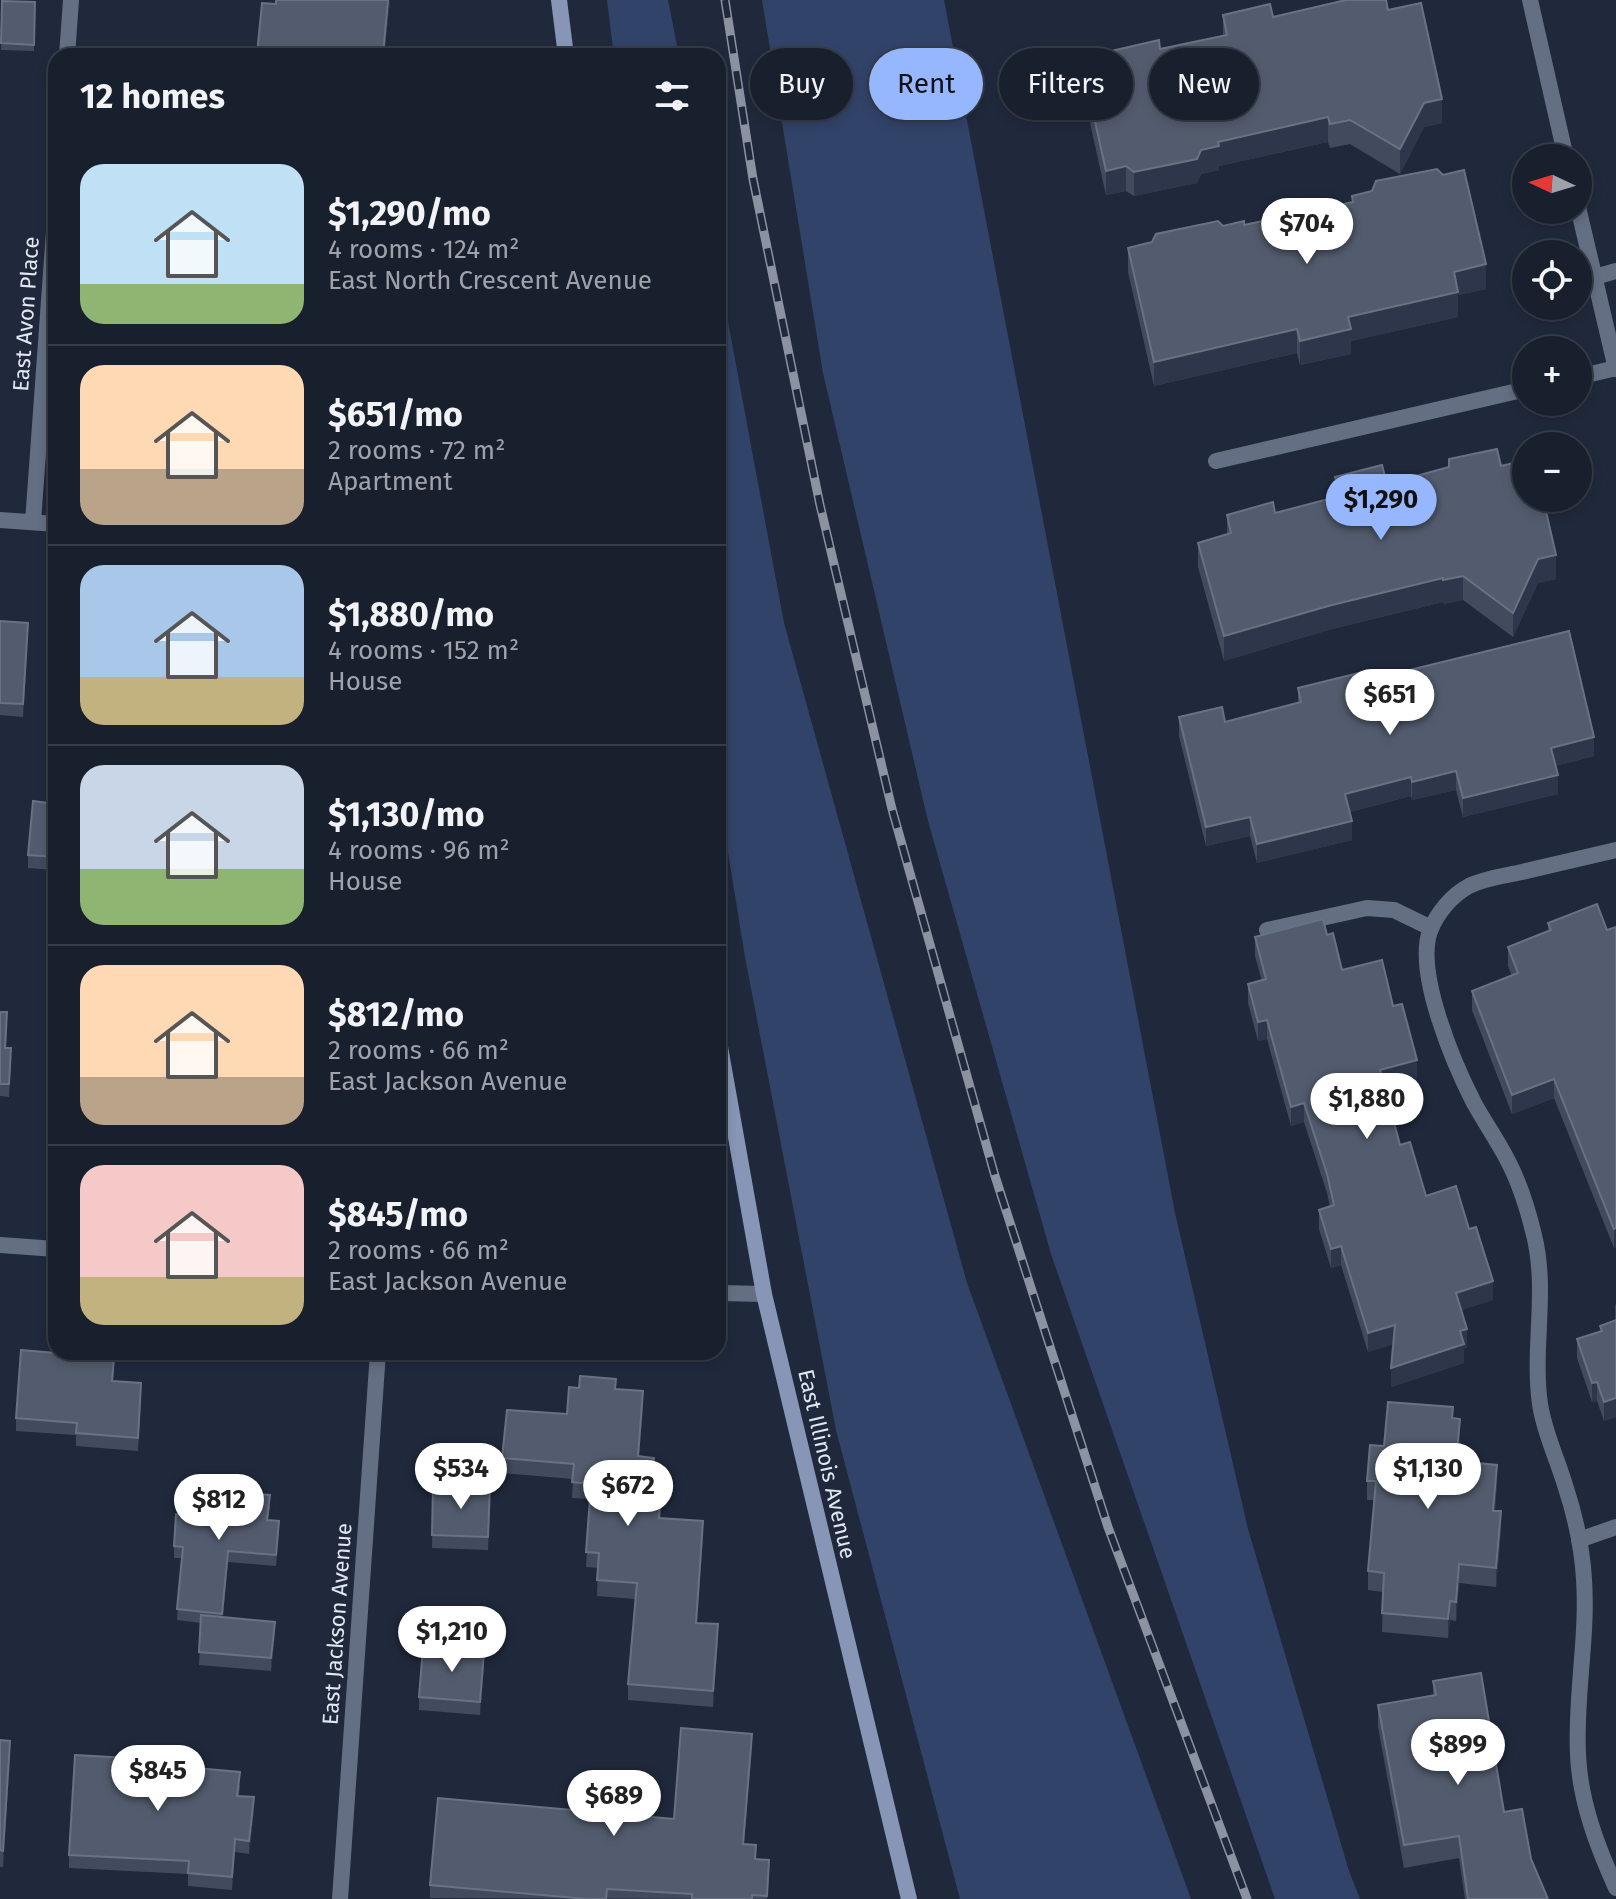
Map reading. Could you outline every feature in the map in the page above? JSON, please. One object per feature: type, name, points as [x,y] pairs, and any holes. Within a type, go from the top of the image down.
[{"type":"main road","points":[[559,0],[565,48]]},
{"type":"main road","name":"East Illinois Avenue","points":[[726,1081],[764,1294],[909,1899]]},
{"type":"street","points":[[68,48],[71,0]]},
{"type":"street","points":[[1530,0],[1563,144]]},
{"type":"street","points":[[1582,224],[1616,368],[1592,374]]},
{"type":"street","points":[[1595,277],[1616,271]]},
{"type":"street","name":"East Avon Place","points":[[33,522],[48,315]]},
{"type":"street","points":[[1216,461],[1512,392]]},
{"type":"street","points":[[0,520],[48,523]]},
{"type":"street","points":[[1616,850],[1469,886],[1444,906],[1431,928],[1426,948],[1432,997],[1468,1089],[1519,1185],[1535,1238],[1541,1289],[1538,1382],[1541,1407],[1572,1508],[1579,1540],[1585,1605],[1577,1728],[1580,1778],[1594,1836],[1616,1888]]},
{"type":"street","points":[[1267,930],[1367,908],[1394,910],[1431,928]]},
{"type":"street","points":[[0,1245],[48,1248]]},
{"type":"street","points":[[726,1293],[764,1294]]},
{"type":"street","name":"East Jackson Avenue","points":[[340,1899],[377,1360]]},
{"type":"street","points":[[1579,1540],[1616,1527]]},
{"type":"shaded area","points":[[607,0],[668,0],[677,48],[613,48]]},
{"type":"shaded area","points":[[762,0],[944,0],[953,48],[869,48],[869,120],[967,120],[1175,1213],[1248,1529],[1349,1871],[1360,1899],[1275,1899],[1051,1254],[928,821],[823,373],[782,120],[853,120],[853,48],[770,48]]},
{"type":"shaded area","points":[[726,311],[784,623],[967,1283],[1191,1899],[960,1899],[836,1430],[745,957],[726,840]]},
{"type":"building","points":[[276,0],[388,0],[384,48],[258,48],[262,3],[276,4]]},
{"type":"building","points":[[1346,0],[1386,0],[1388,10],[1421,3],[1442,99],[1424,103],[1400,149],[1350,120],[1330,124],[1328,117],[1218,142],[1219,146],[1201,150],[1197,159],[1134,172],[1126,166],[1106,171],[1095,120],[1133,120],[1133,48],[1124,48],[1159,40],[1160,48],[1149,48],[1149,120],[1259,120],[1259,48],[1165,48],[1227,35],[1223,15],[1270,4],[1273,17]]},
{"type":"building","points":[[2,1],[35,2],[34,45],[1,43]]},
{"type":"building","points":[[1437,169],[1443,175],[1464,170],[1486,264],[1454,272],[1458,292],[1348,317],[1351,329],[1300,341],[1297,329],[1154,362],[1128,248],[1152,242],[1156,234],[1218,221],[1223,226],[1244,221],[1244,225],[1353,202],[1352,196],[1372,191],[1376,181]]},
{"type":"building","points":[[1497,449],[1501,466],[1512,463],[1512,512],[1546,512],[1556,555],[1538,559],[1513,613],[1463,576],[1332,605],[1224,636],[1198,543],[1231,533],[1227,515],[1273,502],[1275,513],[1340,496],[1335,477],[1382,465],[1387,484],[1449,467],[1449,459]]},
{"type":"building","points":[[0,621],[28,623],[23,704],[0,703]]},
{"type":"building","points":[[1569,631],[1594,737],[1551,748],[1558,775],[1463,798],[1456,771],[1412,782],[1411,777],[1345,794],[1352,821],[1257,844],[1250,817],[1206,827],[1179,717],[1222,707],[1225,722],[1301,702],[1298,688],[1363,672],[1365,681]]},
{"type":"building","points":[[33,801],[48,803],[48,856],[28,855]]},
{"type":"building","points":[[1597,904],[1607,930],[1616,927],[1614,1229],[1554,1079],[1512,1095],[1472,991],[1518,973],[1508,947],[1551,930],[1548,923]]},
{"type":"building","points":[[1323,919],[1327,935],[1333,933],[1342,970],[1382,960],[1393,1006],[1402,1004],[1417,1060],[1380,1070],[1400,1145],[1410,1142],[1426,1196],[1456,1186],[1469,1229],[1476,1227],[1493,1281],[1456,1293],[1467,1329],[1460,1331],[1464,1344],[1391,1368],[1395,1325],[1368,1333],[1341,1246],[1331,1249],[1319,1210],[1334,1205],[1327,1174],[1304,1103],[1291,1107],[1267,1020],[1258,1022],[1248,984],[1266,979],[1255,937]]},
{"type":"building","points":[[0,1012],[7,1012],[5,1048],[11,1048],[9,1084],[0,1084]]},
{"type":"building","points":[[1616,1320],[1616,1398],[1604,1402],[1597,1382],[1592,1383],[1577,1339],[1602,1331],[1600,1326]]},
{"type":"building","points":[[21,1350],[48,1352],[48,1360],[114,1360],[112,1381],[141,1383],[138,1438],[76,1433],[77,1423],[16,1418]]},
{"type":"building","points":[[580,1376],[616,1379],[615,1389],[643,1391],[638,1456],[654,1458],[649,1506],[660,1507],[659,1518],[703,1521],[696,1623],[718,1624],[713,1691],[628,1684],[637,1583],[597,1580],[599,1553],[586,1552],[591,1484],[572,1482],[574,1464],[502,1458],[507,1410],[567,1414],[569,1387],[579,1388]]},
{"type":"building","points":[[1388,1402],[1453,1407],[1452,1418],[1460,1419],[1456,1461],[1497,1465],[1493,1511],[1501,1511],[1496,1568],[1459,1564],[1456,1602],[1450,1601],[1448,1619],[1382,1613],[1384,1573],[1368,1571],[1376,1481],[1367,1481],[1370,1445],[1384,1446]]},
{"type":"building","points":[[433,1485],[490,1487],[488,1537],[432,1535]]},
{"type":"building","points":[[187,1488],[270,1495],[267,1520],[279,1521],[276,1555],[228,1551],[222,1614],[177,1609],[183,1547],[174,1546],[176,1514],[184,1515]]},
{"type":"building","points":[[201,1615],[275,1622],[271,1658],[199,1652]]},
{"type":"building","points":[[423,1647],[484,1652],[480,1702],[419,1697]]},
{"type":"building","points":[[1481,1673],[1504,1812],[1522,1809],[1531,1859],[1548,1899],[1468,1899],[1459,1836],[1404,1845],[1378,1705],[1436,1695],[1433,1681]]},
{"type":"building","points":[[681,1728],[752,1734],[743,1844],[756,1845],[755,1859],[769,1860],[767,1896],[692,1899],[692,1894],[607,1889],[606,1899],[587,1899],[430,1885],[438,1798],[674,1819]]},
{"type":"building","points":[[0,1740],[10,1741],[3,1851],[0,1850]]},
{"type":"building","points":[[75,1755],[128,1758],[128,1762],[240,1772],[237,1796],[254,1797],[249,1841],[235,1839],[232,1877],[188,1873],[189,1861],[69,1855]]},
{"type":"railway","points":[[725,0],[753,179],[820,505],[892,809],[995,1176],[1108,1527],[1247,1899]]}]
